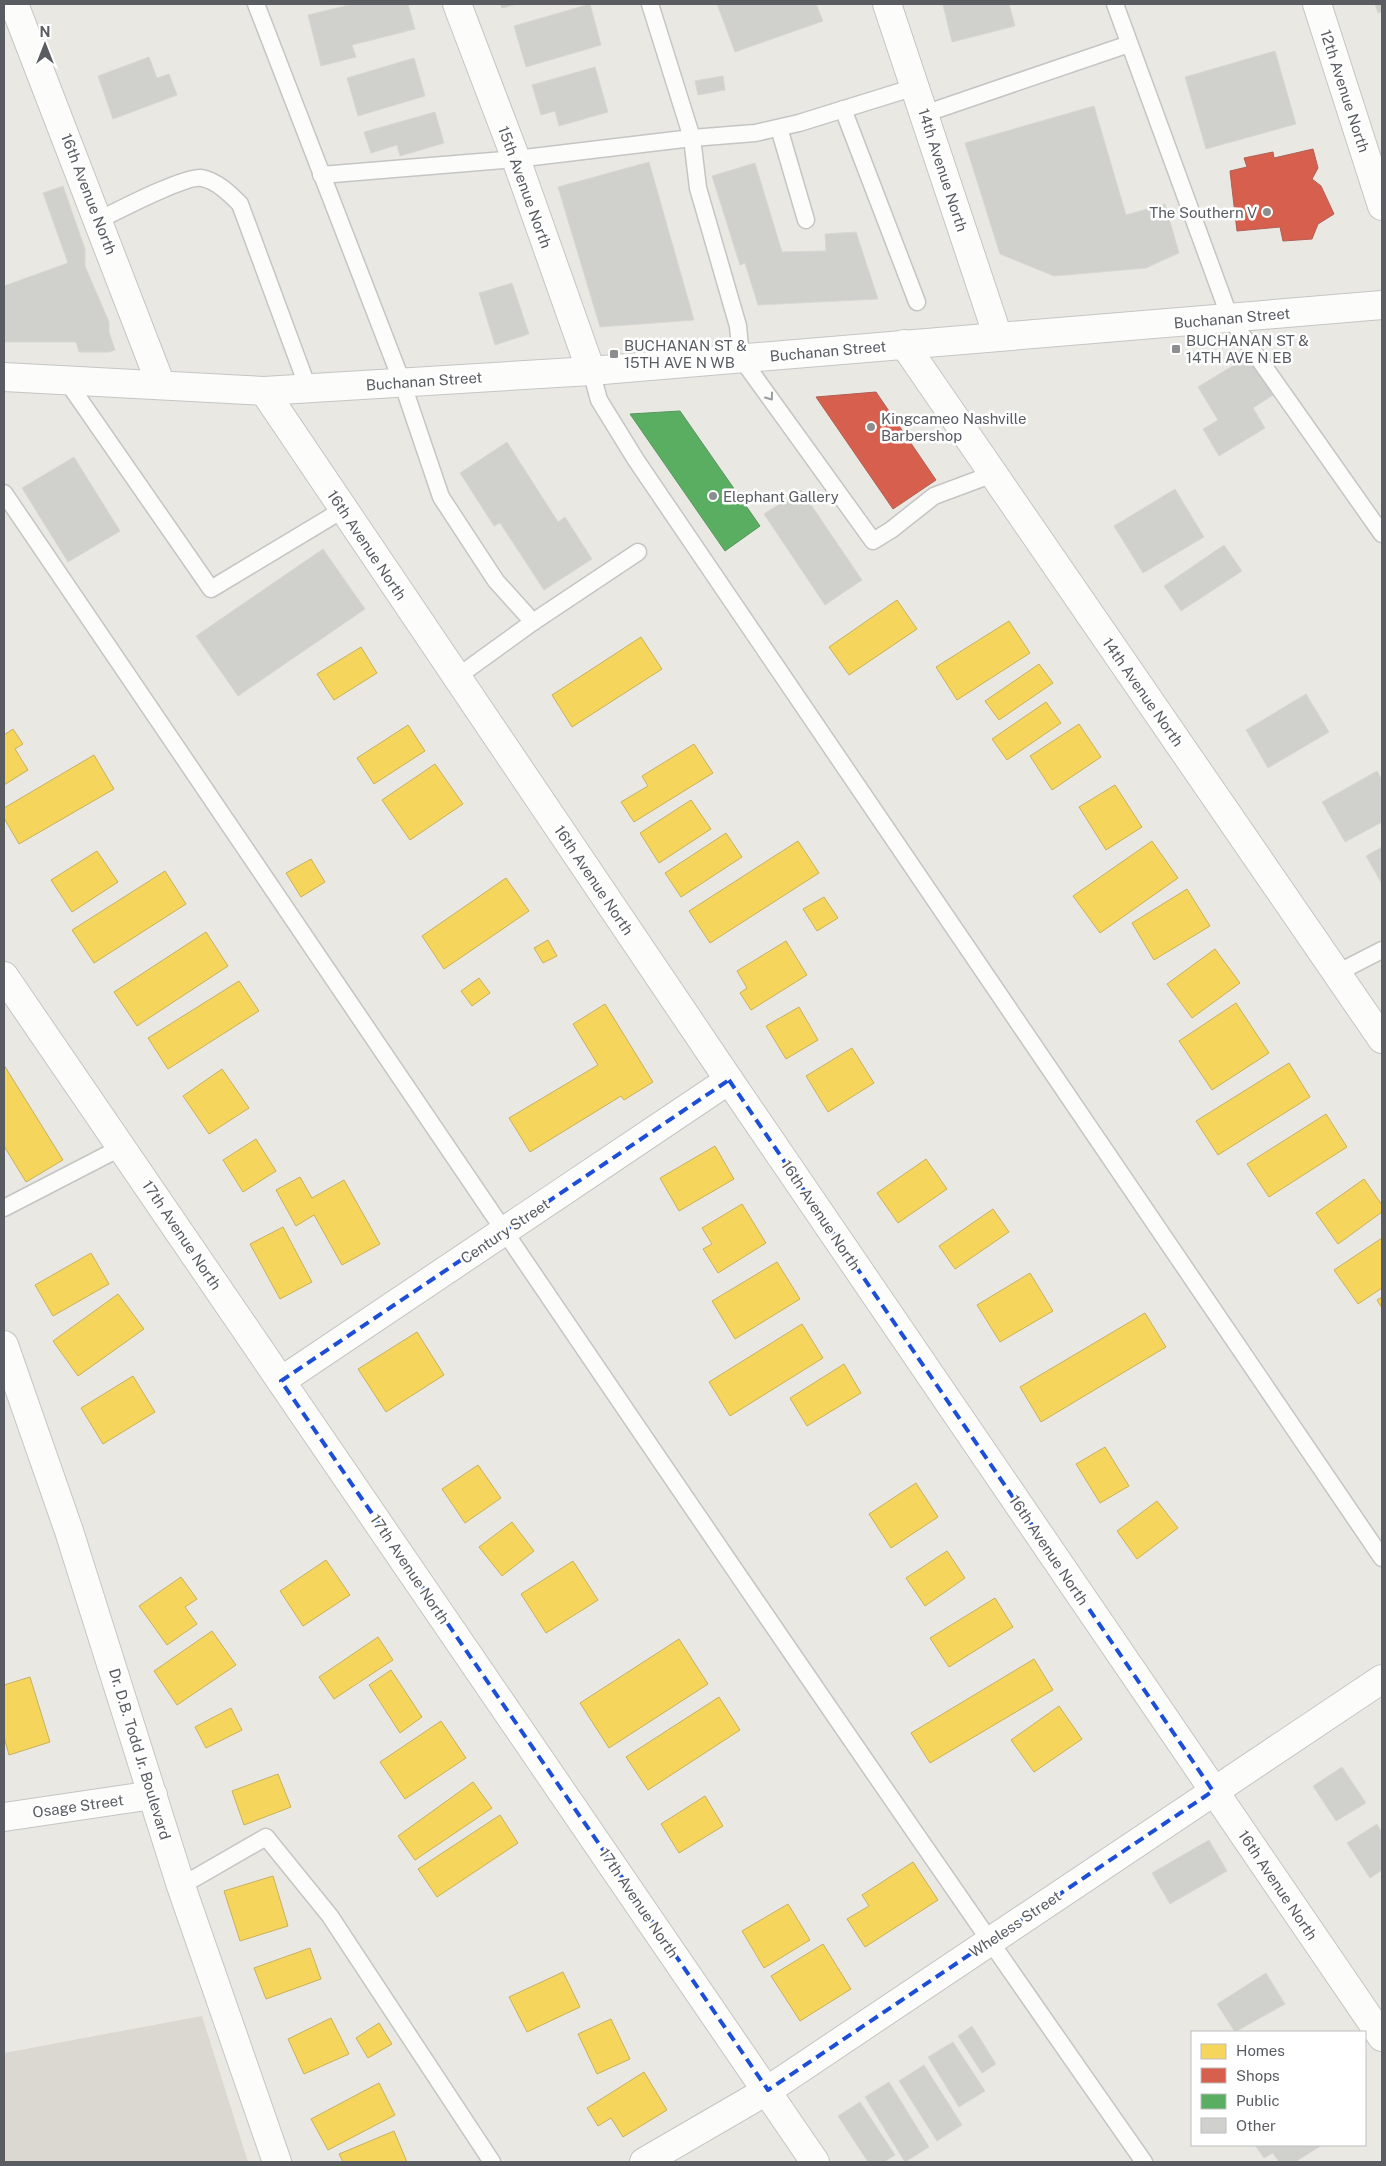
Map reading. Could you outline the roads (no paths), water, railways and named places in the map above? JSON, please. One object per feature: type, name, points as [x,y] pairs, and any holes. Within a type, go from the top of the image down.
[{"type":"street","name":"16th Avenue North","points":[[14,4],[99,220],[161,385]]},
{"type":"street","name":"15th Avenue North","points":[[457,4],[516,159],[591,371]]},
{"type":"street","name":"14th Avenue North","points":[[887,4],[998,337]]},
{"type":"street","name":"12th Avenue North","points":[[1316,4],[1382,206]]},
{"type":"street","name":"Buchanan Street","points":[[4,377],[264,391],[591,371],[1382,305]]},
{"type":"street","name":"14th Avenue North","points":[[904,344],[1382,1039]]},
{"type":"street","name":"16th Avenue North","points":[[264,391],[729,1080],[1382,2038]]},
{"type":"street","name":"17th Avenue North","points":[[4,976],[816,2162]]},
{"type":"street","name":"Century Street","points":[[281,1382],[729,1080]]},
{"type":"street","name":"Dr. D.B. Todd Jr. Boulevard","points":[[4,1345],[69,1531],[181,1886],[277,2162]]},
{"type":"street","name":"Wheless Street","points":[[644,2162],[768,2090],[1382,1679]]},
{"type":"street","name":"Osage Street","points":[[4,1817],[153,1795]]},
{"type":"lane","points":[[256,4],[402,382],[441,497],[496,581],[533,622]]},
{"type":"lane","points":[[650,4],[692,138],[698,188],[738,326],[741,358],[873,541],[892,530],[934,496],[993,474]]},
{"type":"lane","points":[[1115,4],[1230,318],[1382,534]]},
{"type":"lane","points":[[924,114],[1130,44]]},
{"type":"lane","points":[[321,175],[516,159],[692,138],[754,133],[779,128],[915,87]]},
{"type":"lane","points":[[843,109],[917,302]]},
{"type":"lane","points":[[779,128],[806,220]]},
{"type":"lane","points":[[99,220],[175,184],[201,178],[226,190],[240,204],[308,388]]},
{"type":"lane","points":[[591,371],[599,400],[636,460],[1382,1558]]},
{"type":"lane","points":[[66,380],[211,590],[344,509]]},
{"type":"lane","points":[[4,493],[385,1053],[504,1232],[989,1942],[1144,2162]]},
{"type":"lane","points":[[457,677],[533,622],[638,552]]},
{"type":"lane","points":[[1337,973],[1382,950]]},
{"type":"lane","points":[[4,1208],[122,1147]]},
{"type":"lane","points":[[181,1886],[266,1837],[330,1916],[492,2162]]},
{"type":"place","name":"The Southern V","points":[[1267,212]]},
{"type":"place","name":"BUCHANAN ST & 14TH AVE N EB","points":[[1176,349]]},
{"type":"place","name":"BUCHANAN ST & 15TH AVE N WB","points":[[614,354]]},
{"type":"place","name":"Kingcameo Nashville Barbershop","points":[[871,427]]},
{"type":"place","name":"Elephant Gallery","points":[[713,496]]}]
